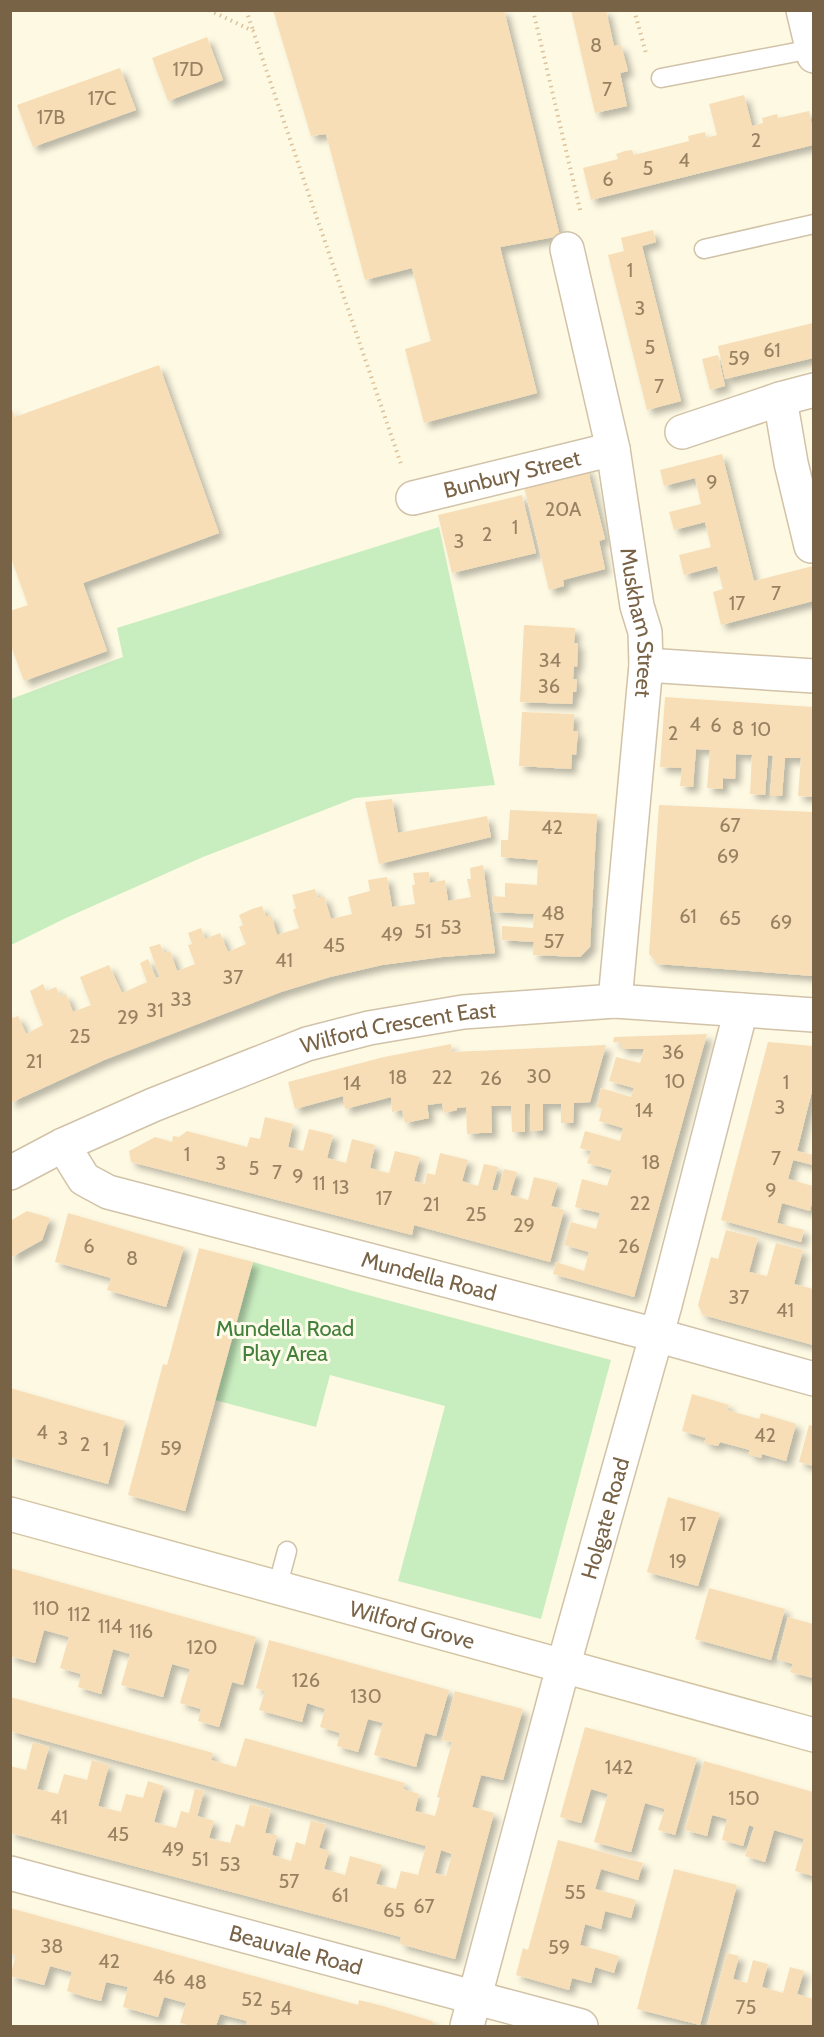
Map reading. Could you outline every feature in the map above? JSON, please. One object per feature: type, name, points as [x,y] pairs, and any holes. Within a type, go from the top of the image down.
[{"type":"street","points":[[803,10],[813,52]]},
{"type":"street","name":"Muskham Street","points":[[567,249],[613,449],[637,606],[645,632],[646,666],[615,1001]]},
{"type":"street","points":[[682,432],[813,390]]},
{"type":"street","points":[[780,399],[791,463],[811,546]]},
{"type":"street","name":"Bunbury Street","points":[[413,498],[613,449]]},
{"type":"street","points":[[646,666],[813,676]]},
{"type":"street","name":"Wilford Crescent East","points":[[10,1173],[63,1145],[153,1105],[307,1044],[369,1028],[463,1012],[615,1001],[813,1015]]},
{"type":"street","name":"Holgate Road","points":[[471,2012],[563,1667],[656,1335],[741,1010]]},
{"type":"street","name":"Mundella Road","points":[[63,1145],[84,1179],[108,1192],[656,1335],[813,1379]]},
{"type":"street","name":"Wilford Grove","points":[[10,1514],[813,1735]]},
{"type":"street","name":"Beauvale Road","points":[[10,1873],[471,2012],[581,2026]]},
{"type":"lane","points":[[661,78],[813,52]]},
{"type":"lane","points":[[704,249],[813,224]]},
{"type":"lane","points":[[277,1588],[287,1551]]},
{"type":"path","points":[[209,10],[253,31]]},
{"type":"path","points":[[246,10],[413,498]]},
{"type":"path","points":[[533,10],[586,236],[565,242],[567,249]]},
{"type":"path","points":[[634,10],[653,80],[661,78]]},
{"type":"green space","points":[[439,527],[495,785],[355,798],[203,857],[11,945],[11,699],[123,657],[117,628]]},
{"type":"green space","name":"Mundella Road Play Area","points":[[253,1262],[611,1360],[541,1619],[398,1581],[445,1406],[330,1375],[316,1427],[215,1400]]},
{"type":"building","points":[[273,10],[504,10],[560,236],[500,247],[537,393],[424,423],[405,349],[431,341],[412,268],[365,280],[326,134],[311,136]]},
{"type":"building","points":[[571,10],[606,10],[614,46],[621,45],[628,71],[620,73],[627,106],[595,113]]},
{"type":"building","points":[[207,37],[223,80],[168,101],[152,58]]},
{"type":"building","points":[[120,68],[136,110],[33,147],[17,105]]},
{"type":"building","points":[[744,95],[752,126],[763,123],[762,118],[777,114],[778,118],[809,111],[813,145],[591,200],[583,168],[618,159],[616,154],[625,151],[632,150],[634,155],[689,141],[688,136],[705,132],[706,138],[717,135],[709,104]]},
{"type":"building","points":[[653,230],[656,242],[642,246],[681,401],[647,410],[608,255],[624,251],[621,238]]},
{"type":"building","points":[[813,323],[813,358],[725,379],[718,346]]},
{"type":"building","points":[[718,355],[725,386],[710,390],[702,359]]},
{"type":"building","points":[[159,365],[219,533],[83,583],[107,651],[24,681],[10,643],[10,611],[28,605],[10,555],[10,405],[15,417]]},
{"type":"building","points":[[722,454],[754,581],[813,566],[813,601],[721,625],[713,592],[723,589],[717,566],[684,575],[679,555],[711,547],[705,522],[674,530],[669,512],[701,504],[695,478],[664,486],[660,470]]},
{"type":"building","points":[[587,467],[605,539],[599,541],[605,569],[563,580],[564,586],[549,590],[522,478]]},
{"type":"building","points":[[522,495],[536,553],[452,573],[438,515]]},
{"type":"building","points":[[524,625],[575,628],[574,643],[578,643],[577,667],[574,666],[573,679],[577,679],[572,704],[520,702]]},
{"type":"building","points":[[665,697],[813,707],[813,797],[798,796],[801,758],[785,758],[782,796],[770,796],[773,756],[768,755],[765,795],[750,794],[752,755],[736,754],[735,779],[723,778],[723,789],[707,788],[710,750],[696,749],[693,787],[680,786],[682,768],[660,767]]},
{"type":"building","points":[[522,712],[574,714],[573,731],[578,731],[576,755],[572,754],[571,769],[519,766]]},
{"type":"building","points":[[392,799],[398,833],[487,816],[491,837],[379,864],[365,802]]},
{"type":"building","points":[[659,805],[813,812],[813,976],[658,964],[649,954]]},
{"type":"building","points":[[510,810],[597,814],[590,947],[580,957],[533,955],[534,942],[502,940],[502,926],[533,928],[534,914],[494,912],[492,896],[505,897],[505,883],[537,885],[538,860],[501,857],[501,840],[508,840]]},
{"type":"building","points":[[483,865],[495,953],[382,965],[330,977],[281,992],[104,1060],[10,1103],[10,1012],[13,1018],[18,1016],[26,1034],[43,1025],[30,991],[43,984],[46,991],[56,987],[60,996],[66,994],[73,1012],[91,1005],[80,977],[109,965],[122,993],[147,982],[140,963],[148,959],[156,978],[160,977],[149,947],[160,944],[164,953],[170,951],[177,971],[195,964],[188,945],[192,944],[188,933],[201,928],[205,939],[220,933],[228,952],[246,944],[239,927],[243,925],[239,915],[252,909],[262,906],[266,917],[271,915],[277,935],[299,928],[293,910],[296,908],[292,895],[315,889],[318,898],[324,896],[331,919],[352,914],[348,897],[370,891],[368,880],[387,877],[392,907],[415,904],[413,873],[429,872],[430,883],[445,880],[448,901],[471,897],[467,879],[471,879],[470,868]]},
{"type":"building","points":[[707,1034],[634,1297],[553,1274],[556,1262],[584,1271],[589,1252],[564,1245],[571,1222],[596,1229],[600,1213],[575,1207],[582,1179],[607,1186],[612,1170],[587,1163],[591,1151],[580,1148],[585,1131],[620,1141],[623,1128],[599,1121],[602,1109],[597,1107],[601,1088],[631,1097],[634,1088],[609,1081],[616,1057],[640,1063],[644,1049],[621,1049],[621,1043],[613,1042],[614,1037]]},
{"type":"building","points":[[768,1042],[813,1046],[813,1087],[797,1151],[813,1155],[813,1165],[793,1160],[788,1179],[813,1186],[813,1198],[810,1211],[782,1203],[777,1223],[804,1230],[801,1242],[721,1220]]},
{"type":"building","points":[[451,1044],[452,1052],[606,1045],[590,1102],[574,1103],[573,1123],[561,1123],[561,1104],[543,1104],[543,1130],[530,1131],[530,1104],[525,1104],[525,1132],[512,1132],[511,1106],[491,1106],[492,1133],[467,1134],[466,1107],[444,1113],[442,1103],[427,1105],[429,1118],[405,1123],[402,1110],[392,1112],[391,1097],[345,1109],[343,1096],[295,1109],[288,1082],[384,1057]]},
{"type":"building","points":[[265,1117],[293,1124],[288,1147],[303,1151],[309,1129],[333,1135],[327,1158],[346,1163],[352,1139],[375,1145],[370,1168],[380,1171],[389,1173],[395,1151],[420,1157],[414,1181],[425,1184],[427,1173],[435,1175],[440,1153],[468,1160],[462,1181],[478,1186],[484,1164],[498,1167],[492,1190],[498,1191],[504,1169],[517,1172],[510,1195],[528,1200],[534,1177],[558,1183],[551,1206],[564,1210],[550,1262],[414,1225],[412,1235],[131,1162],[129,1151],[155,1137],[172,1142],[173,1136],[179,1137],[187,1131],[247,1147],[250,1137],[260,1139]]},
{"type":"building","points":[[27,1211],[50,1218],[42,1240],[10,1258],[10,1221]]},
{"type":"building","points":[[68,1213],[184,1247],[166,1307],[107,1290],[111,1278],[55,1262]]},
{"type":"building","points":[[726,1230],[758,1238],[749,1272],[767,1276],[776,1243],[803,1250],[794,1284],[813,1289],[813,1345],[703,1315],[698,1305],[711,1257],[718,1259]]},
{"type":"building","points":[[199,1248],[253,1262],[185,1511],[128,1495],[163,1364],[167,1365]]},
{"type":"building","points":[[10,1388],[125,1421],[108,1484],[10,1457]]},
{"type":"building","points":[[692,1394],[729,1405],[727,1410],[759,1419],[761,1413],[796,1424],[786,1461],[762,1454],[761,1458],[748,1454],[750,1450],[720,1442],[718,1446],[704,1443],[706,1438],[682,1431]]},
{"type":"building","points":[[809,1425],[813,1426],[813,1466],[799,1462]]},
{"type":"building","points":[[668,1497],[720,1513],[698,1586],[647,1572]]},
{"type":"building","points":[[10,1568],[256,1637],[243,1685],[232,1682],[219,1727],[198,1721],[201,1709],[180,1703],[190,1669],[172,1664],[163,1697],[121,1685],[130,1654],[113,1649],[101,1694],[78,1687],[81,1674],[60,1668],[69,1637],[44,1630],[35,1663],[10,1656]]},
{"type":"building","points":[[709,1588],[785,1609],[771,1660],[695,1639]]},
{"type":"building","points":[[788,1617],[813,1624],[813,1678],[790,1672],[793,1664],[777,1659]]},
{"type":"building","points":[[269,1640],[449,1690],[436,1736],[425,1733],[416,1767],[374,1755],[383,1723],[368,1719],[358,1752],[337,1746],[340,1733],[320,1727],[325,1709],[307,1703],[302,1722],[259,1710],[265,1691],[256,1688]]},
{"type":"building","points":[[455,1691],[523,1709],[503,1780],[481,1775],[472,1807],[494,1813],[455,1959],[400,1944],[401,1937],[10,1833],[10,1766],[26,1770],[33,1742],[49,1747],[37,1789],[58,1794],[64,1774],[87,1780],[92,1760],[109,1765],[98,1806],[121,1812],[126,1794],[143,1798],[148,1781],[164,1786],[154,1822],[176,1828],[181,1811],[189,1813],[195,1788],[204,1791],[197,1816],[214,1821],[209,1838],[230,1843],[236,1824],[244,1827],[250,1804],[271,1809],[265,1833],[277,1835],[272,1855],[291,1861],[296,1842],[305,1845],[311,1820],[326,1824],[319,1848],[329,1851],[324,1869],[345,1875],[350,1856],[382,1865],[376,1884],[396,1889],[401,1871],[418,1875],[426,1846],[10,1731],[10,1697],[213,1753],[211,1760],[236,1767],[245,1738],[405,1783],[403,1789],[419,1794],[415,1811],[435,1816],[440,1798],[437,1797],[452,1742],[442,1740]],"holes":[[[441,1850],[452,1854],[446,1876],[435,1873]]]},
{"type":"building","points":[[585,1727],[697,1758],[675,1835],[658,1830],[665,1809],[645,1803],[631,1852],[594,1842],[608,1794],[591,1789],[581,1823],[560,1817]]},
{"type":"building","points":[[704,1761],[813,1792],[813,1876],[795,1871],[804,1839],[774,1830],[765,1862],[745,1856],[754,1827],[749,1825],[743,1846],[722,1840],[727,1819],[720,1817],[712,1815],[707,1836],[685,1830]]},
{"type":"building","points":[[558,1840],[643,1863],[638,1880],[601,1869],[595,1889],[636,1900],[631,1918],[605,1911],[601,1929],[585,1924],[580,1945],[619,1956],[614,1973],[595,1967],[591,1983],[572,1978],[569,1990],[516,1975],[523,1948],[528,1950]]},
{"type":"building","points":[[674,1869],[737,1885],[700,2025],[637,2009]]},
{"type":"building","points":[[10,1908],[358,2005],[359,2000],[383,2006],[432,2021],[435,2026],[246,2026],[247,2021],[220,2014],[216,2026],[194,2026],[180,2023],[186,2003],[164,1997],[158,2017],[123,2007],[128,1987],[106,1982],[101,2001],[85,1997],[67,1991],[72,1972],[50,1966],[44,1985],[10,1976],[16,1955],[10,1954]]},
{"type":"building","points":[[727,1953],[739,1956],[733,1979],[747,1983],[753,1960],[768,1964],[762,1987],[783,1993],[790,1967],[804,1971],[797,1994],[813,1999],[813,2026],[707,2026]]}]
